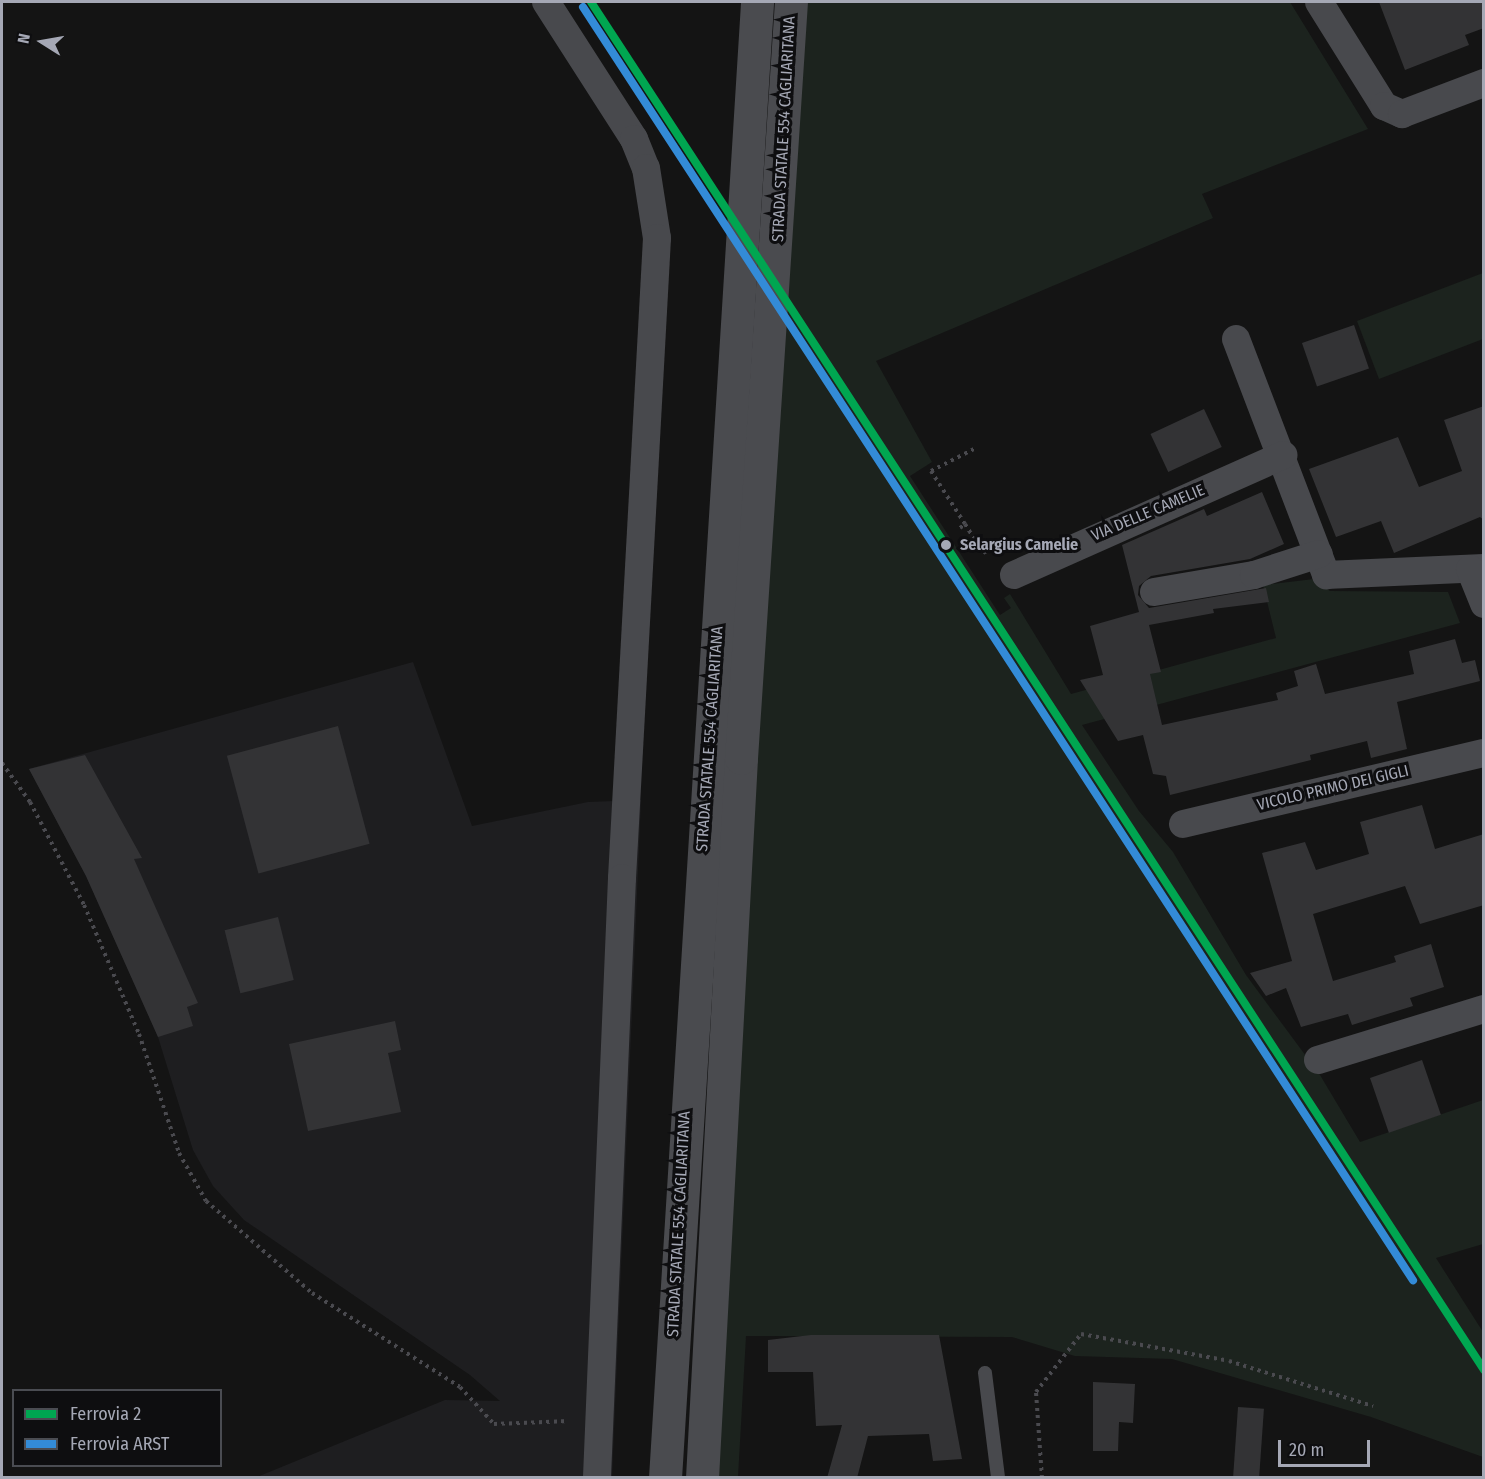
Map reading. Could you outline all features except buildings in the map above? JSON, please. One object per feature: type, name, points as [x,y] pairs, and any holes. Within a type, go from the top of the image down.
[{"type":"main road","name":"STRADA STATALE 554 CAGLIARITANA","points":[[665,1478],[688,1078],[757,2]]},
{"type":"main road","name":"STRADA STATALE 554 CAGLIARITANA","points":[[702,1478],[723,1081],[791,2]]},
{"type":"street","points":[[546,2],[634,139],[646,168],[657,238],[622,878],[597,1478]]},
{"type":"street","points":[[1319,2],[1384,106],[1402,114],[1484,83]]},
{"type":"street","points":[[1236,339],[1284,455],[1326,575],[1477,569],[1484,604]]},
{"type":"street","name":"VIA DELLE CAMELIE","points":[[1014,575],[1284,455]]},
{"type":"street","points":[[1154,592],[1254,574],[1319,554]]},
{"type":"street","name":"VICOLO PRIMO DEI GIGLI","points":[[1183,824],[1484,753]]},
{"type":"street","points":[[1318,1059],[1484,1009]]},
{"type":"lane","points":[[985,1373],[998,1478]]},
{"type":"path","points":[[976,448],[931,471],[983,553],[989,550]]},
{"type":"path","points":[[960,528],[965,524]]},
{"type":"path","points":[[2,763],[30,802],[84,905],[139,1034],[179,1153],[206,1201],[250,1244],[312,1293],[460,1387],[494,1424],[600,1420]]},
{"type":"path","points":[[1042,1478],[1036,1392],[1081,1334],[1229,1361],[1373,1406]]},
{"type":"shaded area","points":[[804,2],[1290,2],[1368,129],[1202,194],[1213,218],[876,361],[932,462],[910,476],[1000,615],[1011,608],[1004,598],[1010,594],[1071,694],[1276,638],[1263,585],[1314,579],[1330,591],[1448,592],[1460,623],[1082,725],[1139,811],[1173,852],[1246,975],[1320,1075],[1360,1142],[1483,1100],[1483,1244],[1436,1258],[1483,1332],[1483,1457],[1371,1417],[1172,1359],[1075,1356],[1012,1337],[746,1336],[738,1477],[712,1478]]},
{"type":"shaded area","points":[[1483,273],[1483,339],[1379,379],[1357,321]]},
{"type":"shaded area","points":[[413,662],[472,826],[588,802],[641,800],[612,1477],[257,1477],[445,1400],[500,1401],[470,1375],[244,1220],[213,1186],[193,1150],[158,1037],[86,876],[29,769]]},
{"type":"rail line","name":"2","points":[[591,2],[1484,1370]]},
{"type":"rail line","name":"ARST","points":[[583,7],[1413,1280]]},
{"type":"place","name":"Selargius Camelie","points":[[946,545]]}]
